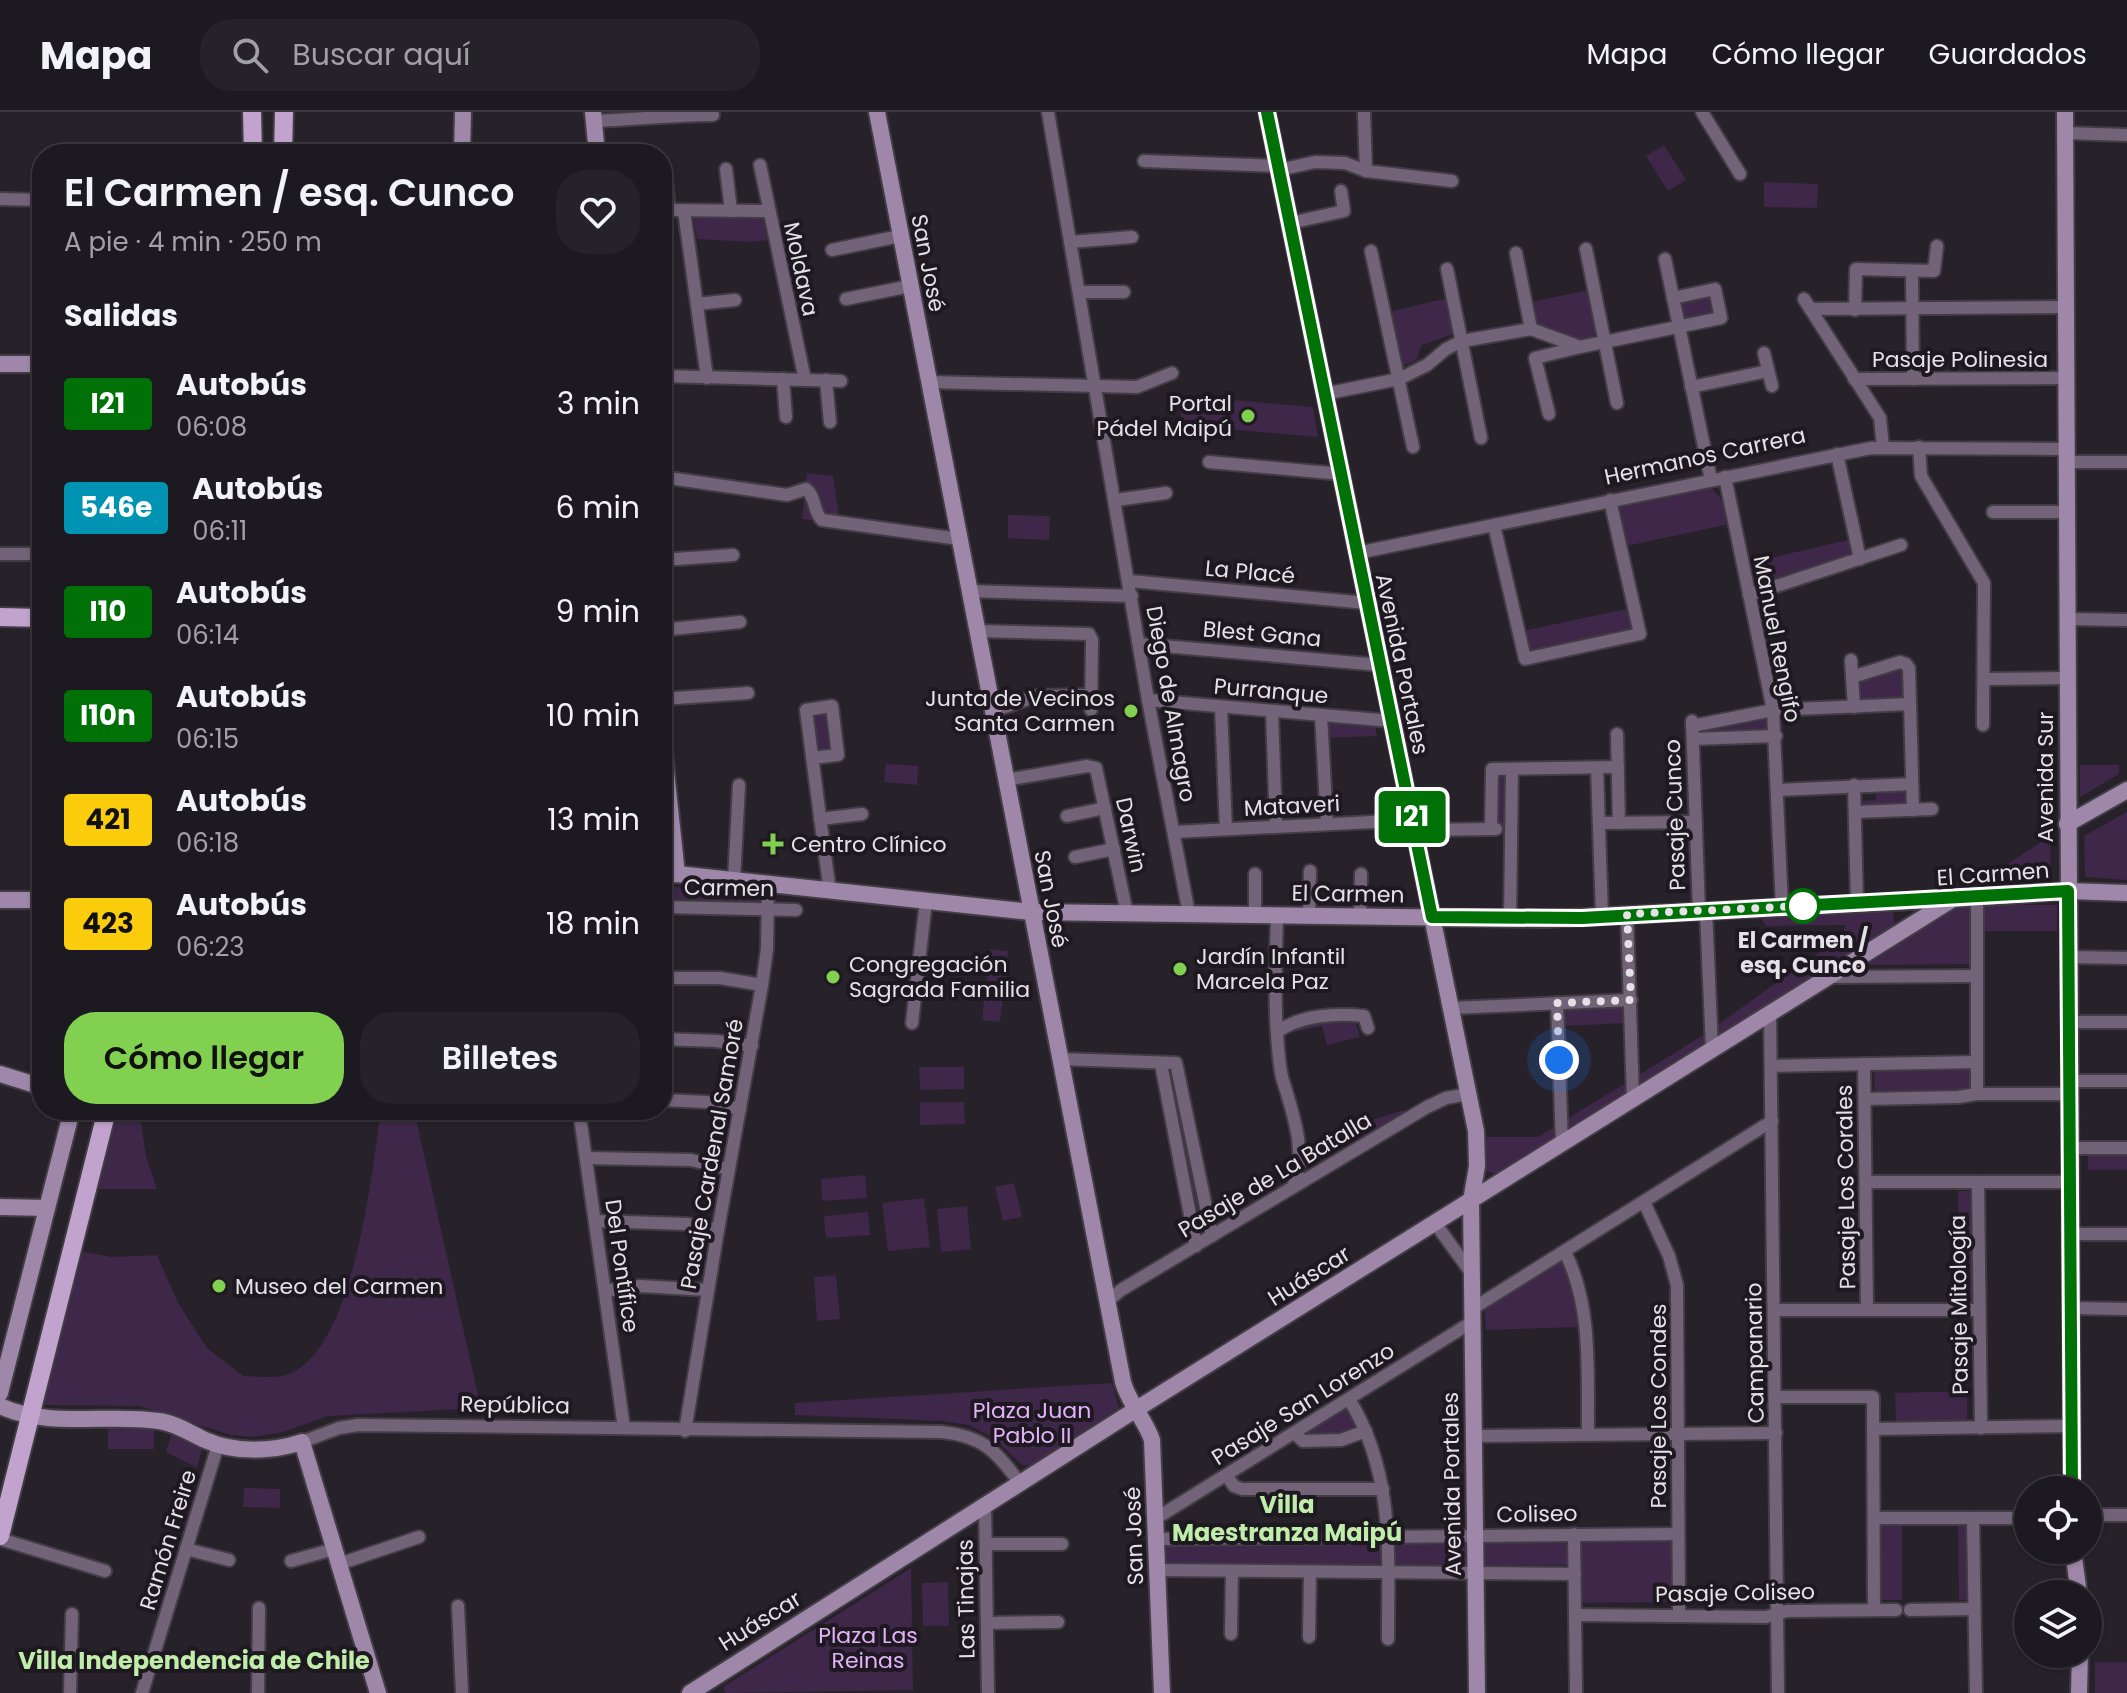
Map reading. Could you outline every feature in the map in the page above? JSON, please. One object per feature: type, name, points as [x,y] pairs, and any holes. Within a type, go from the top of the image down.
[{"type":"main road","points":[[252,112],[253,144]]},
{"type":"main road","points":[[283,144],[284,112]]},
{"type":"main road","points":[[0,617],[32,618]]},
{"type":"main road","points":[[0,1538],[104,1120]]},
{"type":"street","points":[[462,144],[463,112]]},
{"type":"street","name":"San José","points":[[877,112],[1126,1394],[1152,1440],[1162,1693]]},
{"type":"street","name":"Diego de Almagro","points":[[1048,112],[1148,700],[1189,914]]},
{"type":"street","name":"Avenida Portales","points":[[1267,112],[1476,1131],[1477,1166],[1471,1201],[1477,1693]]},
{"type":"street","points":[[1364,112],[1366,171]]},
{"type":"street","points":[[1702,112],[1740,174]]},
{"type":"street","name":"Avenida Sur","points":[[2065,112],[2072,1476]]},
{"type":"street","points":[[596,144],[593,116],[644,120],[657,114],[713,115]]},
{"type":"street","points":[[2065,133],[2127,135]]},
{"type":"street","points":[[1144,161],[1279,168],[1315,162],[1345,163],[1366,171],[1452,181]]},
{"type":"street","name":"Moldava","points":[[760,165],[805,380]]},
{"type":"street","points":[[726,169],[731,211]]},
{"type":"street","points":[[1290,223],[1344,211],[1341,191]]},
{"type":"street","points":[[0,199],[32,200]]},
{"type":"street","points":[[672,210],[769,211]]},
{"type":"street","points":[[684,211],[707,378]]},
{"type":"street","points":[[832,250],[900,236]]},
{"type":"street","points":[[1070,242],[1132,237]]},
{"type":"street","points":[[1855,310],[1856,269],[1936,270],[1937,246]]},
{"type":"street","points":[[1586,249],[1617,403]]},
{"type":"street","points":[[1371,251],[1413,447]]},
{"type":"street","points":[[1516,253],[1531,329]]},
{"type":"street","points":[[1665,259],[1711,480]]},
{"type":"street","points":[[1447,269],[1481,438]]},
{"type":"street","points":[[1912,271],[1913,379]]},
{"type":"street","points":[[846,299],[910,286]]},
{"type":"street","points":[[1549,414],[1535,358],[1721,318],[1715,289],[1673,298]]},
{"type":"street","points":[[1079,292],[1124,292]]},
{"type":"street","points":[[697,304],[735,300]]},
{"type":"street","points":[[1883,447],[1880,418],[1807,304],[1855,310],[2066,307]]},
{"type":"street","points":[[1324,394],[1399,379],[1427,365],[1446,349],[1462,341],[1531,329],[1580,347]]},
{"type":"street","points":[[1764,353],[1772,386]]},
{"type":"street","points":[[0,364],[32,364]]},
{"type":"street","points":[[1691,387],[1768,371]]},
{"type":"street","points":[[929,382],[1141,386],[1172,373]]},
{"type":"street","points":[[672,376],[841,381]]},
{"type":"street","name":"Pasaje Polinesia","points":[[1854,379],[2066,378]]},
{"type":"street","points":[[783,379],[786,417]]},
{"type":"street","points":[[826,380],[830,422]]},
{"type":"street","name":"Hermanos Carrera","points":[[1357,553],[1883,447],[2066,455],[2127,462]]},
{"type":"street","points":[[1919,447],[1921,476],[1984,583],[1983,725]]},
{"type":"street","points":[[1837,454],[1860,559]]},
{"type":"street","points":[[1209,462],[1341,474]]},
{"type":"street","name":"Manuel Rengifo","points":[[1725,477],[1773,710],[1782,907]]},
{"type":"street","points":[[672,478],[787,495],[806,489],[811,492],[822,520],[959,539]]},
{"type":"street","points":[[1116,500],[1166,493]]},
{"type":"street","points":[[1494,525],[1525,659],[1640,634],[1610,500]]},
{"type":"street","points":[[1993,512],[2066,512]]},
{"type":"street","points":[[1749,595],[1901,545]]},
{"type":"street","points":[[0,554],[32,554]]},
{"type":"street","points":[[672,559],[733,555]]},
{"type":"street","name":"La Placé","points":[[1130,581],[1367,603]]},
{"type":"street","points":[[969,591],[1132,596]]},
{"type":"street","points":[[2067,619],[2127,620]]},
{"type":"street","points":[[672,629],[740,622]]},
{"type":"street","points":[[976,631],[1089,634],[1092,640],[1091,710]]},
{"type":"street","name":"Blest Gana","points":[[1140,644],[1380,665]]},
{"type":"street","points":[[1851,660],[1854,707]]},
{"type":"street","points":[[1852,677],[1900,662],[1906,664],[1909,673],[1913,810]]},
{"type":"street","points":[[1984,679],[2067,678]]},
{"type":"street","points":[[672,698],[748,693]]},
{"type":"street","points":[[993,711],[1037,696],[1091,695]]},
{"type":"street","name":"Purranque","points":[[1148,700],[1391,721]]},
{"type":"street","points":[[1692,728],[1773,710],[1910,704]]},
{"type":"street","points":[[812,758],[838,755],[832,706],[806,710],[812,758],[820,819],[830,890]]},
{"type":"street","points":[[1221,707],[1226,829]]},
{"type":"street","points":[[1272,711],[1276,826]]},
{"type":"street","points":[[1321,715],[1327,824]]},
{"type":"street","points":[[1692,728],[1776,736]]},
{"type":"street","name":"Pasaje Cunco","points":[[1692,728],[1712,1049]]},
{"type":"street","points":[[1617,734],[1619,823]]},
{"type":"street","name":"Darwin","points":[[1006,780],[1093,766],[1097,771],[1127,913]]},
{"type":"street","points":[[1491,829],[1492,769],[1618,767]]},
{"type":"street","points":[[1597,768],[1602,916]]},
{"type":"street","points":[[1510,918],[1512,769]]},
{"type":"street","points":[[1777,790],[1912,784]]},
{"type":"street","points":[[734,880],[739,785]]},
{"type":"street","points":[[1854,785],[1857,903]]},
{"type":"street","points":[[2067,824],[2127,790]]},
{"type":"street","points":[[1067,816],[1105,808]]},
{"type":"street","points":[[1855,812],[1932,809]]},
{"type":"street","points":[[820,819],[862,814]]},
{"type":"street","points":[[1599,823],[1696,822]]},
{"type":"street","name":"Mataveri","points":[[1174,832],[1327,824],[1511,829]]},
{"type":"street","points":[[1075,857],[1114,849]]},
{"type":"street","points":[[1309,916],[1310,871]]},
{"type":"street","name":"El Carmen","points":[[672,874],[1031,912],[1309,916],[1602,916],[2068,891],[2127,893]]},
{"type":"street","points":[[1255,874],[1255,915]]},
{"type":"street","points":[[1360,916],[1361,874]]},
{"type":"street","name":"Pasaje Cardenal Samoré","points":[[685,1431],[762,985],[767,949],[768,884]]},
{"type":"street","points":[[1977,897],[1977,1094]]},
{"type":"street","name":"Huáscar","points":[[690,1693],[1135,1410],[1953,899]]},
{"type":"street","points":[[0,900],[32,900]]},
{"type":"street","points":[[912,1023],[926,901]]},
{"type":"street","points":[[1894,902],[1905,914],[1905,924],[1900,932]]},
{"type":"street","name":"Carmen","points":[[672,907],[796,910]]},
{"type":"street","points":[[1627,914],[1633,1099]]},
{"type":"street","points":[[1277,915],[1276,1006],[1280,1069],[1296,1121],[1299,1160],[1293,1187]]},
{"type":"street","points":[[2068,957],[2127,958]]},
{"type":"street","points":[[1827,977],[1977,976]]},
{"type":"street","points":[[672,978],[720,978],[762,985]]},
{"type":"street","points":[[1451,1008],[1631,1000]]},
{"type":"street","points":[[1557,1003],[1562,1144]]},
{"type":"street","points":[[1276,1006],[1285,1017],[1302,1019],[1364,1016],[1368,1028]]},
{"type":"street","name":"Campanario","points":[[1770,1013],[1778,1693]]},
{"type":"street","points":[[1277,1032],[1289,1023],[1302,1019]]},
{"type":"street","points":[[2069,1022],[2127,1022]]},
{"type":"street","points":[[672,1039],[752,1046]]},
{"type":"street","points":[[1060,1059],[1176,1063],[1212,1236]]},
{"type":"street","points":[[1771,1066],[1977,1062]]},
{"type":"street","points":[[1161,1064],[1196,1246]]},
{"type":"street","name":"Pasaje Los Corales","points":[[1864,1064],[1867,1310]]},
{"type":"street","points":[[0,1074],[32,1084]]},
{"type":"street","points":[[1865,1099],[1958,1097],[2127,1081]]},
{"type":"street","name":"Pasaje de La Batalla","points":[[1108,1301],[1121,1290],[1433,1103],[1468,1094]]},
{"type":"street","points":[[672,1100],[707,1102],[740,1109]]},
{"type":"street","points":[[0,1393],[69,1120]]},
{"type":"street","name":"Del Pontífice","points":[[580,1120],[624,1428]]},
{"type":"street","name":"Pasaje San Lorenzo","points":[[1155,1519],[1349,1399],[1565,1252],[1772,1121]]},
{"type":"street","points":[[2069,1148],[2127,1148]]},
{"type":"street","points":[[586,1158],[691,1160],[729,1169]]},
{"type":"street","points":[[1299,1160],[1322,1170]]},
{"type":"street","points":[[1477,1166],[1490,1182],[1500,1182]]},
{"type":"street","points":[[1866,1182],[2070,1182]]},
{"type":"street","name":"Pasaje Mitología","points":[[1978,1182],[1981,1428]]},
{"type":"street","name":"Pasaje Los Condes","points":[[1644,1202],[1669,1256],[1677,1285],[1679,1616]]},
{"type":"street","points":[[0,1207],[47,1208]]},
{"type":"street","points":[[595,1221],[687,1224],[718,1230]]},
{"type":"street","points":[[1435,1223],[1472,1274]]},
{"type":"street","points":[[2071,1234],[2127,1234]]},
{"type":"street","points":[[1565,1252],[1582,1296],[1588,1435]]},
{"type":"street","points":[[605,1291],[640,1286],[707,1290]]},
{"type":"street","points":[[2071,1308],[2127,1309]]},
{"type":"street","points":[[1775,1310],[1979,1310]]},
{"type":"street","points":[[1776,1397],[1873,1397],[1874,1610]]},
{"type":"street","points":[[1349,1399],[1379,1464],[1388,1536],[1388,1639]]},
{"type":"street","name":"República","points":[[0,1406],[29,1415],[163,1421],[218,1445],[258,1449],[302,1442],[339,1428],[358,1425],[955,1433],[971,1437],[991,1448],[1020,1483]]},
{"type":"street","points":[[1873,1429],[2072,1426]]},
{"type":"street","points":[[1294,1433],[1303,1441],[1334,1441],[1366,1431]]},
{"type":"street","points":[[1474,1436],[1776,1433]]},
{"type":"street","points":[[302,1442],[378,1693]]},
{"type":"street","name":"Ramón Freire","points":[[142,1693],[218,1445]]},
{"type":"street","points":[[1226,1475],[1234,1486],[1242,1489],[1383,1489]]},
{"type":"street","name":"Las Tinajas","points":[[985,1505],[988,1693]]},
{"type":"street","points":[[2102,1515],[2127,1515]]},
{"type":"street","points":[[1874,1518],[2014,1518]]},
{"type":"street","points":[[1973,1519],[1976,1693]]},
{"type":"street","points":[[1574,1534],[1576,1693]]},
{"type":"street","name":"Coliseo","points":[[1156,1539],[1678,1534]]},
{"type":"street","points":[[291,1561],[336,1556],[419,1537]]},
{"type":"street","points":[[0,1538],[105,1571]]},
{"type":"street","points":[[986,1544],[1062,1544]]},
{"type":"street","points":[[186,1549],[229,1560]]},
{"type":"street","points":[[1157,1570],[1575,1574]]},
{"type":"street","points":[[1231,1634],[1232,1571]]},
{"type":"street","points":[[1309,1637],[1310,1572]]},
{"type":"street","points":[[458,1606],[462,1693]]},
{"type":"street","points":[[258,1693],[259,1608]]},
{"type":"street","name":"Pasaje Coliseo","points":[[1575,1615],[1766,1617],[1787,1611],[1974,1609]]},
{"type":"street","points":[[70,1693],[72,1614]]},
{"type":"street","points":[[987,1623],[1058,1622]]},
{"type":"street","points":[[2069,1668],[2069,1693]]},
{"type":"street","points":[[2079,1693],[2080,1668]]},
{"type":"green space","points":[[1664,145],[1686,180],[1668,191],[1646,156]]},
{"type":"green space","points":[[1764,182],[1818,184],[1817,208],[1764,207]]},
{"type":"green space","points":[[693,215],[763,216],[767,240],[697,239]]},
{"type":"green space","points":[[1589,290],[1599,338],[1578,342],[1536,327],[1531,302]]},
{"type":"green space","points":[[1713,293],[1718,315],[1683,322],[1678,300]]},
{"type":"green space","points":[[1448,298],[1454,328],[1451,335],[1422,345],[1416,360],[1400,367],[1388,312]]},
{"type":"green space","name":"Portal Pádel Maipú","points":[[1177,395],[1313,407],[1318,437],[1183,425]]},
{"type":"green space","points":[[807,473],[833,476],[840,523],[802,519]]},
{"type":"green space","points":[[1711,487],[1725,504],[1730,524],[1626,546],[1618,507]]},
{"type":"green space","points":[[1008,515],[1050,516],[1049,540],[1008,538]]},
{"type":"green space","points":[[1852,539],[1856,557],[1755,589],[1749,563]]},
{"type":"green space","points":[[1631,608],[1635,630],[1528,653],[1523,631]]},
{"type":"green space","points":[[1899,667],[1904,669],[1907,701],[1857,704],[1857,680]]},
{"type":"green space","points":[[828,712],[833,751],[815,753],[810,714]]},
{"type":"green space","points":[[1766,715],[1768,732],[1696,734],[1696,729]]},
{"type":"green space","points":[[1323,719],[1374,721],[1377,736],[1324,738]]},
{"type":"green space","points":[[886,764],[918,766],[917,785],[884,782]]},
{"type":"green space","points":[[2080,765],[2119,765],[2119,774],[2080,797]]},
{"type":"green space","points":[[1495,773],[1508,773],[1507,826],[1495,826]]},
{"type":"green space","points":[[1908,787],[1910,803],[1906,807],[1857,808],[1858,801],[1876,800],[1876,788]]},
{"type":"green space","points":[[2127,812],[2127,880],[2085,877],[2084,836]]},
{"type":"green space","points":[[2050,836],[2051,876],[1994,884],[1991,875]]},
{"type":"green space","points":[[672,887],[761,894],[762,901],[672,899]]},
{"type":"green space","points":[[1985,905],[2057,905],[2057,931],[1985,931]]},
{"type":"green space","points":[[1954,906],[1971,906],[1972,964],[1866,965]]},
{"type":"green space","points":[[1892,908],[1895,925],[1718,1039],[1716,1026],[1846,933],[1845,925],[1766,926],[1759,915]]},
{"type":"green space","points":[[990,949],[1008,951],[1005,983],[987,981]]},
{"type":"green space","points":[[985,989],[1004,990],[1000,1022],[982,1020]]},
{"type":"green space","points":[[1624,1006],[1625,1023],[1565,1026],[1564,1009]]},
{"type":"green space","points":[[1355,1020],[1360,1037],[1327,1045],[1322,1026],[1283,1034],[1307,1022]]},
{"type":"green space","points":[[1707,1033],[1708,1047],[1498,1175],[1486,1171],[1486,1137],[1538,1137]]},
{"type":"green space","points":[[919,1067],[964,1067],[964,1089],[920,1090]]},
{"type":"green space","points":[[1973,1067],[1973,1097],[1875,1099],[1874,1068]]},
{"type":"green space","points":[[1175,1068],[1207,1231],[1198,1232],[1167,1069]]},
{"type":"green space","points":[[920,1102],[964,1102],[965,1124],[920,1125]]},
{"type":"green space","points":[[1405,1112],[1348,1144],[1345,1129]]},
{"type":"green space","points":[[115,1120],[141,1120],[146,1156],[157,1189],[98,1189]]},
{"type":"green space","points":[[380,1120],[416,1120],[481,1408],[328,1416],[283,1432],[253,1437],[231,1435],[139,1406],[40,1405],[83,1252],[112,1257],[157,1255],[178,1303],[207,1348],[243,1376],[286,1375],[309,1360],[328,1333],[344,1298],[356,1258]]},
{"type":"green space","points":[[2088,1153],[2127,1153],[2127,1170],[2088,1170]]},
{"type":"green space","points":[[865,1175],[867,1198],[822,1201],[821,1179]]},
{"type":"green space","points":[[1014,1183],[1022,1217],[1003,1221],[995,1187]]},
{"type":"green space","points":[[1958,1191],[1973,1191],[1974,1302],[1959,1302]]},
{"type":"green space","points":[[924,1198],[930,1247],[888,1251],[882,1203]]},
{"type":"green space","points":[[967,1206],[971,1249],[941,1252],[937,1209]]},
{"type":"green space","points":[[868,1212],[870,1235],[826,1238],[824,1216]]},
{"type":"green space","points":[[1563,1259],[1575,1293],[1579,1327],[1486,1330],[1484,1306]]},
{"type":"green space","points":[[836,1275],[840,1319],[817,1321],[814,1277]]},
{"type":"green space","name":"Plaza Juan Pablo II","points":[[1112,1383],[1119,1408],[1031,1465],[1022,1465],[994,1438],[969,1425],[942,1421],[795,1415],[795,1403]]},
{"type":"green space","points":[[1967,1391],[1967,1421],[1896,1422],[1895,1393]]},
{"type":"green space","points":[[1346,1407],[1359,1431],[1312,1441],[1306,1432]]},
{"type":"green space","points":[[108,1426],[154,1426],[154,1449],[108,1449]]},
{"type":"green space","points":[[173,1429],[203,1444],[197,1468],[166,1452]]},
{"type":"green space","points":[[244,1488],[280,1489],[280,1508],[243,1507]]},
{"type":"green space","points":[[1902,1524],[1902,1600],[1879,1600],[1878,1525]]},
{"type":"green space","points":[[1958,1526],[1971,1526],[1972,1600],[1959,1600]]},
{"type":"green space","points":[[1674,1541],[1675,1602],[1578,1603],[1578,1542]]},
{"type":"green space","points":[[1163,1542],[1567,1542],[1568,1565],[1163,1565]]},
{"type":"green space","name":"Plaza Las Reinas","points":[[911,1568],[913,1690],[726,1693],[723,1687]]},
{"type":"green space","points":[[948,1582],[949,1626],[923,1626],[922,1583]]},
{"type":"green space","points":[[2102,1662],[2127,1662],[2127,1693],[2095,1693],[2095,1668],[2102,1668]]},
{"type":"bus line","name":"I21","points":[[1267,112],[1432,917],[1582,918],[2068,891],[2072,1476]]},
{"type":"place","name":"Portal Pádel Maipú","points":[[1248,416]]},
{"type":"place","name":"Junta de Vecinos Santa Carmen","points":[[1131,711]]},
{"type":"place","name":"Centro Clínico","points":[[773,844]]},
{"type":"place","name":"El Carmen / esq. Cunco","points":[[1803,906]]},
{"type":"place","name":"Jardín Infantil Marcela Paz","points":[[1180,969]]},
{"type":"place","name":"Congregación Sagrada Familia","points":[[833,977]]},
{"type":"place","name":"Museo del Carmen","points":[[219,1286]]},
{"type":"district","name":"Villa Maestranza Maipú","points":[[1287,1518]]},
{"type":"district","name":"Villa Independencia de Chile","points":[[194,1660]]},
{"type":"route","points":[[1559,1060],[1557,1003],[1631,1000],[1627,914],[1803,906]]}]
